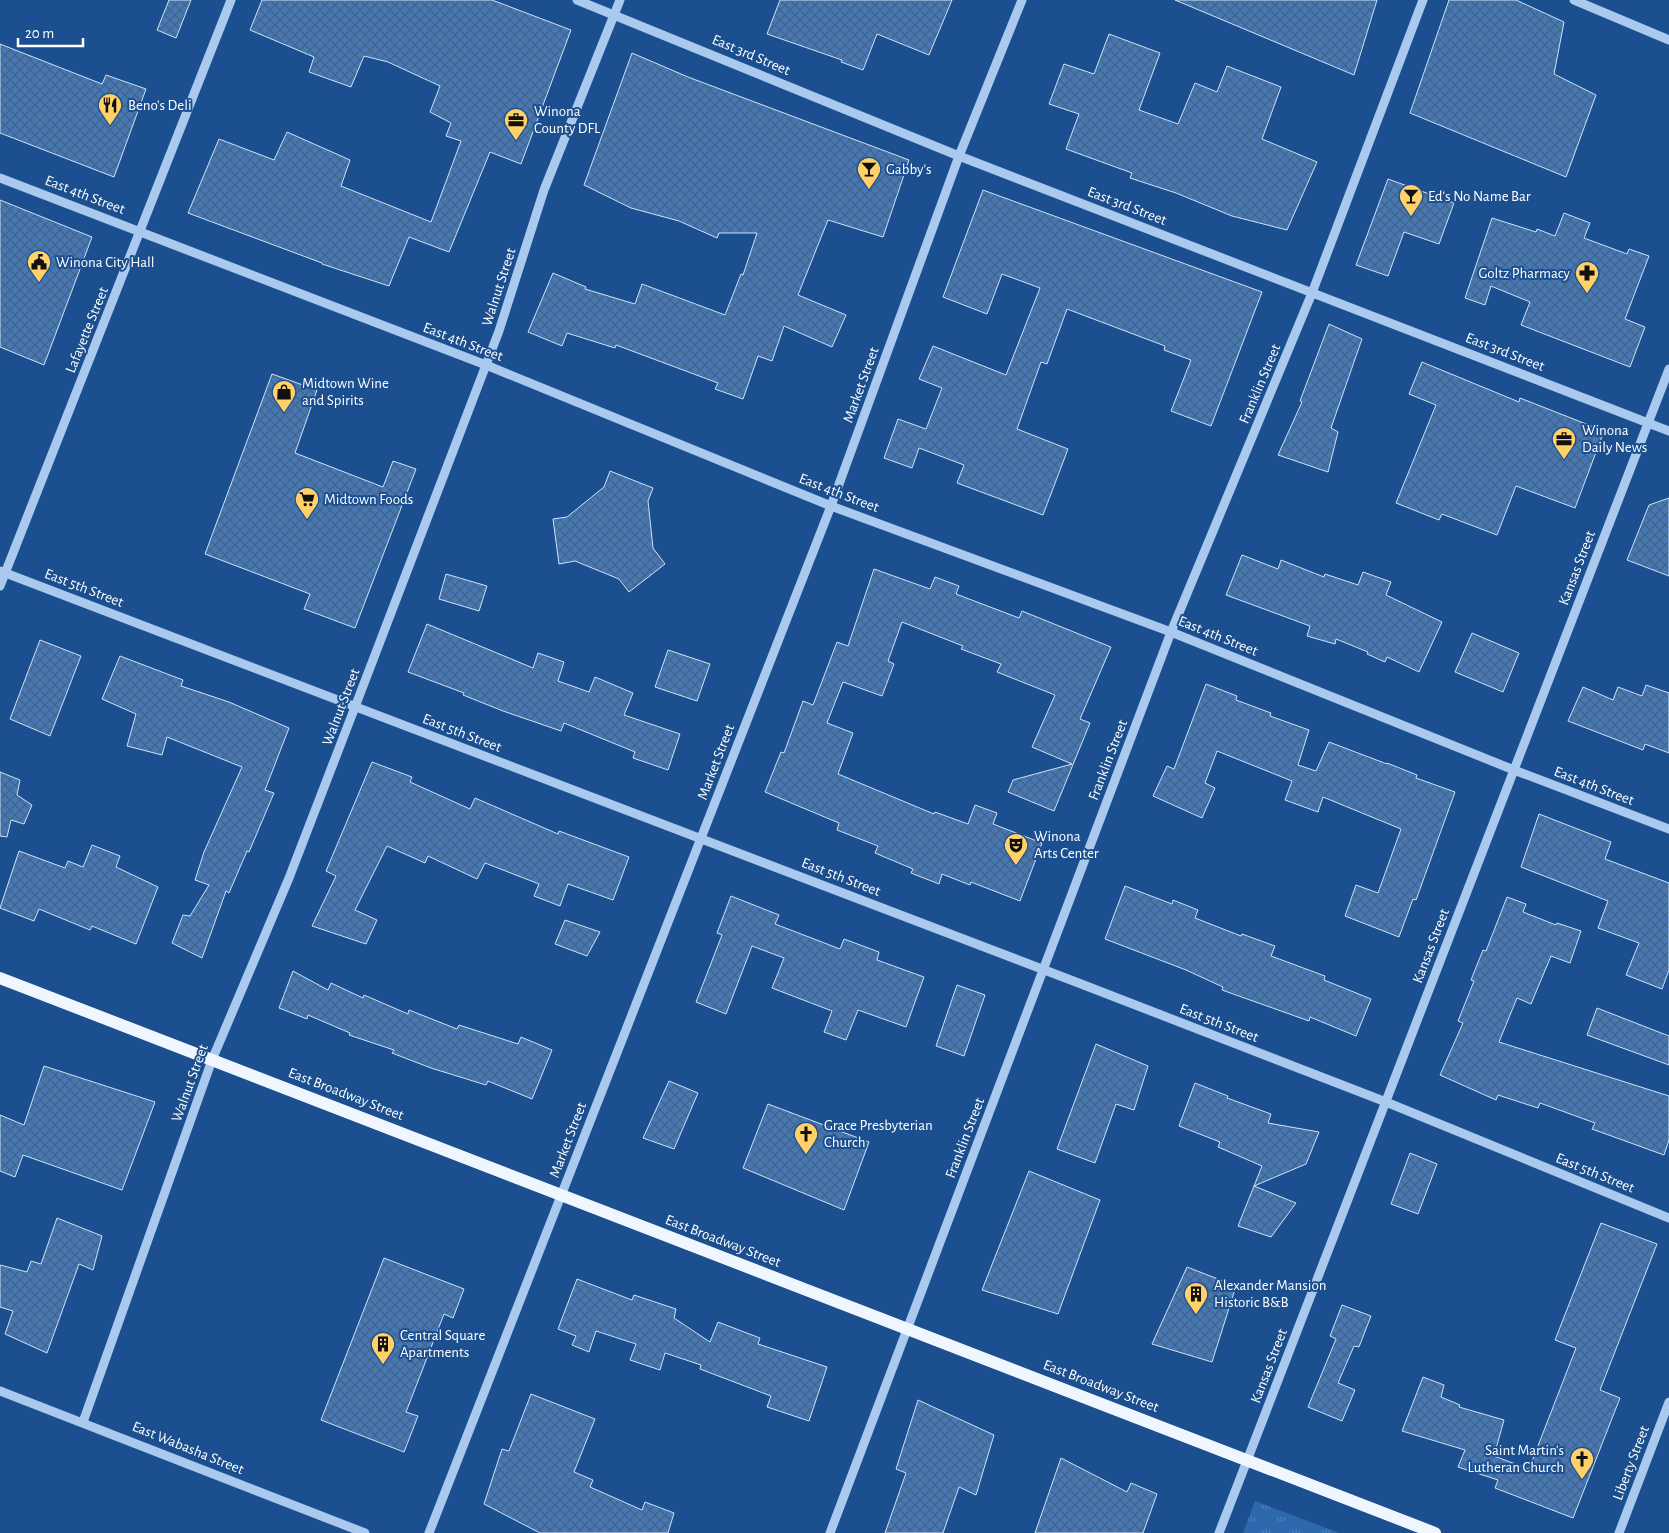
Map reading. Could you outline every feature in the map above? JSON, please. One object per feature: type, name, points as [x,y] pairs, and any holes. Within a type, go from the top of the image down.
[{"type":"main road","name":"East Broadway Street","points":[[0,978],[1435,1533]]},
{"type":"street","name":"Lafayette Street","points":[[0,586],[3,572],[141,231],[231,0]]},
{"type":"street","name":"East 3rd Street","points":[[577,0],[958,156],[1669,431]]},
{"type":"street","name":"Walnut Street","points":[[83,1422],[212,1060],[289,878],[355,707],[486,365],[544,190],[620,0]]},
{"type":"street","name":"Market Street","points":[[429,1533],[831,506],[958,156],[1022,0]]},
{"type":"street","name":"Franklin Street","points":[[830,1533],[1171,632],[1312,293],[1423,0]]},
{"type":"street","points":[[1574,0],[1669,40]]},
{"type":"street","name":"East 4th Street","points":[[0,178],[486,365],[831,506],[1171,632],[1514,770],[1669,829]]},
{"type":"street","name":"Kansas Street","points":[[1219,1533],[1669,369]]},
{"type":"street","name":"East 5th Street","points":[[3,572],[1043,969],[1386,1102],[1669,1218]]},
{"type":"street","name":"East Wabasha Street","points":[[0,1391],[365,1533]]},
{"type":"street","name":"Liberty Street","points":[[1619,1533],[1669,1402]]},
{"type":"green space","points":[[1255,1501],[1339,1533],[1243,1533]]},
{"type":"building","points":[[169,0],[191,0],[176,38],[157,30]]},
{"type":"building","points":[[262,0],[492,0],[571,30],[521,164],[490,152],[449,252],[409,237],[389,286],[322,264],[188,213],[219,139],[274,160],[287,132],[350,160],[341,186],[431,222],[461,141],[446,136],[451,123],[430,112],[440,86],[388,62],[364,56],[351,87],[309,72],[314,57],[250,30]]},
{"type":"building","points":[[780,0],[952,0],[929,55],[877,34],[863,70],[841,62],[842,60],[767,34]]},
{"type":"building","points":[[1175,0],[1377,0],[1354,75]]},
{"type":"building","points":[[1449,0],[1516,0],[1564,22],[1554,74],[1596,95],[1566,177],[1410,113]]},
{"type":"building","points":[[1109,34],[1160,53],[1139,110],[1178,124],[1195,83],[1217,92],[1227,66],[1281,87],[1262,139],[1317,162],[1287,230],[1232,216],[1176,193],[1130,178],[1132,173],[1066,149],[1079,114],[1049,104],[1064,64],[1094,74]]},
{"type":"building","points":[[0,44],[102,84],[106,75],[146,89],[114,177],[0,133]]},
{"type":"building","points":[[632,53],[688,77],[909,160],[883,237],[828,220],[798,295],[846,315],[832,347],[784,326],[772,361],[758,356],[743,399],[715,389],[718,383],[616,345],[615,348],[567,333],[562,346],[528,332],[553,273],[586,287],[585,289],[635,304],[642,284],[725,315],[741,274],[743,275],[757,233],[719,233],[717,238],[679,221],[631,208],[584,185]]},
{"type":"building","name":"Ed's No Name Bar","points":[[1388,179],[1454,203],[1439,244],[1404,232],[1388,276],[1356,265]]},
{"type":"building","points":[[983,190],[1262,292],[1211,426],[1171,411],[1191,360],[1164,350],[1165,346],[1067,309],[1047,364],[1041,362],[1017,429],[1068,449],[1043,515],[957,483],[964,465],[919,448],[912,468],[884,458],[898,419],[926,429],[942,388],[919,379],[933,346],[1006,375],[1040,288],[1002,274],[987,314],[943,297]]},
{"type":"building","name":"Winona City Hall","points":[[0,200],[92,237],[44,365],[0,347]]},
{"type":"building","points":[[1564,213],[1590,223],[1584,238],[1627,254],[1629,249],[1649,256],[1625,319],[1645,327],[1630,367],[1521,325],[1530,302],[1491,286],[1485,305],[1465,298],[1492,218],[1536,232],[1537,229],[1555,236]]},
{"type":"building","points":[[1329,324],[1362,339],[1331,428],[1338,432],[1328,472],[1278,455],[1302,402],[1300,401]]},
{"type":"building","points":[[1422,362],[1519,402],[1520,398],[1604,431],[1575,508],[1516,486],[1497,535],[1442,514],[1439,520],[1396,503],[1436,405],[1409,394]]},
{"type":"building","name":"Midtown Foods","points":[[272,374],[317,390],[295,453],[383,487],[393,461],[416,469],[355,628],[304,609],[310,594],[205,554]]},
{"type":"building","points":[[610,471],[653,488],[648,501],[653,548],[665,564],[629,592],[619,579],[575,561],[559,564],[553,519],[567,517],[604,487]]},
{"type":"building","points":[[1669,498],[1669,576],[1627,560],[1649,505]]},
{"type":"building","points":[[1242,555],[1278,569],[1281,560],[1324,577],[1325,574],[1358,585],[1363,572],[1391,582],[1386,595],[1442,622],[1419,672],[1387,657],[1385,662],[1367,654],[1368,652],[1336,639],[1335,644],[1307,636],[1310,626],[1226,595]]},
{"type":"building","points":[[874,569],[930,589],[935,577],[959,586],[956,594],[1019,618],[1022,611],[1111,647],[1080,719],[1090,723],[1054,811],[1008,792],[1013,780],[1072,764],[1032,747],[1055,695],[997,672],[1001,664],[961,649],[963,646],[902,622],[888,661],[894,664],[882,696],[843,682],[827,723],[853,733],[838,774],[934,814],[935,812],[968,824],[975,805],[997,813],[993,824],[1042,843],[1020,901],[971,882],[970,885],[942,874],[939,884],[911,873],[913,869],[875,853],[878,846],[837,830],[839,823],[765,792],[781,752],[784,753],[803,701],[813,705],[837,642],[848,646]]},
{"type":"building","points":[[446,574],[487,586],[479,611],[439,599]]},
{"type":"building","points":[[427,624],[533,668],[538,653],[564,662],[558,681],[589,692],[595,677],[633,693],[624,715],[680,734],[668,770],[633,758],[635,752],[564,723],[561,731],[503,711],[463,695],[464,693],[408,672]]},
{"type":"building","points":[[1472,633],[1519,653],[1503,692],[1455,672]]},
{"type":"building","points":[[40,640],[81,656],[50,736],[10,719]]},
{"type":"building","points":[[668,650],[710,664],[697,701],[655,687]]},
{"type":"building","points":[[120,656],[183,680],[181,686],[229,702],[289,728],[265,790],[274,793],[229,893],[226,891],[202,958],[172,943],[183,915],[190,916],[209,885],[195,880],[204,852],[242,767],[167,737],[162,755],[127,746],[136,714],[102,699]]},
{"type":"building","points":[[1206,684],[1237,696],[1236,700],[1271,713],[1270,716],[1309,730],[1298,765],[1316,771],[1329,742],[1387,763],[1417,775],[1416,778],[1455,792],[1416,900],[1413,899],[1399,937],[1345,916],[1356,885],[1378,893],[1401,829],[1323,797],[1318,812],[1285,800],[1292,781],[1217,751],[1205,783],[1215,788],[1202,818],[1153,796],[1167,766],[1174,769]]},
{"type":"building","points":[[1646,685],[1669,693],[1669,753],[1645,744],[1643,750],[1568,721],[1583,687],[1613,700],[1618,687],[1642,696]]},
{"type":"building","points":[[372,762],[412,777],[410,782],[470,809],[475,798],[558,834],[559,831],[629,857],[613,900],[568,884],[560,906],[534,896],[539,884],[485,863],[477,879],[428,856],[425,863],[387,846],[355,910],[377,920],[366,944],[312,926],[336,876],[326,871]]},
{"type":"building","points":[[0,772],[20,780],[17,795],[32,805],[24,824],[11,820],[7,837],[0,836]]},
{"type":"building","points":[[1539,814],[1611,842],[1605,859],[1669,883],[1669,970],[1662,989],[1626,975],[1639,943],[1598,928],[1608,901],[1521,867]]},
{"type":"building","points":[[92,845],[120,856],[116,867],[158,887],[136,944],[92,926],[90,930],[39,909],[34,921],[0,908],[19,851],[65,868],[68,861],[83,867]]},
{"type":"building","points":[[1125,886],[1172,904],[1173,900],[1198,910],[1195,918],[1241,936],[1242,934],[1275,946],[1271,956],[1325,976],[1324,980],[1371,999],[1356,1036],[1310,1017],[1309,1021],[1222,990],[1223,987],[1186,970],[1105,939]]},
{"type":"building","points":[[731,896],[779,915],[775,924],[840,949],[844,939],[879,952],[877,960],[924,977],[906,1027],[858,1010],[846,1040],[824,1032],[832,1011],[772,988],[784,958],[752,946],[726,1014],[696,1002],[722,935],[717,933]]},
{"type":"building","points":[[1507,897],[1526,904],[1523,912],[1556,925],[1557,923],[1581,931],[1570,963],[1551,956],[1531,1004],[1517,998],[1499,1042],[1669,1096],[1669,1140],[1664,1155],[1592,1129],[1595,1123],[1540,1103],[1538,1108],[1498,1095],[1496,1100],[1440,1075],[1463,1023],[1458,1021],[1474,981],[1471,980],[1483,950],[1486,951]]},
{"type":"building","points":[[565,920],[600,932],[587,956],[555,944]]},
{"type":"building","points":[[293,971],[328,990],[331,983],[363,998],[364,995],[408,1014],[409,1010],[457,1029],[459,1025],[518,1044],[521,1037],[552,1050],[532,1099],[488,1081],[486,1085],[431,1068],[392,1053],[394,1050],[349,1035],[350,1033],[308,1015],[307,1019],[279,1008]]},
{"type":"building","points":[[957,985],[985,995],[964,1056],[936,1046]]},
{"type":"building","points":[[1597,1008],[1669,1036],[1669,1065],[1587,1035]]},
{"type":"building","points":[[1096,1044],[1148,1066],[1134,1110],[1116,1104],[1095,1163],[1057,1149]]},
{"type":"building","points":[[44,1066],[155,1102],[122,1190],[23,1155],[15,1177],[0,1171],[0,1115],[24,1125]]},
{"type":"building","points":[[669,1081],[698,1093],[674,1149],[643,1138]]},
{"type":"building","points":[[1195,1083],[1228,1096],[1227,1098],[1271,1114],[1268,1123],[1319,1132],[1306,1164],[1254,1186],[1262,1166],[1218,1147],[1220,1142],[1179,1126]]},
{"type":"building","name":"Grace Presbyterian Church","points":[[768,1104],[869,1142],[844,1210],[743,1168]]},
{"type":"building","points":[[1410,1153],[1437,1164],[1418,1214],[1391,1204]]},
{"type":"building","points":[[1029,1171],[1100,1200],[1058,1314],[982,1290]]},
{"type":"building","points":[[1254,1186],[1296,1203],[1271,1237],[1238,1226]]},
{"type":"building","points":[[57,1218],[102,1236],[93,1270],[79,1264],[47,1353],[5,1334],[13,1311],[0,1307],[0,1265],[27,1272],[31,1261],[41,1264]]},
{"type":"building","points":[[1601,1223],[1657,1244],[1600,1390],[1620,1398],[1573,1518],[1495,1488],[1498,1480],[1458,1467],[1465,1450],[1402,1431],[1423,1377],[1444,1385],[1441,1397],[1460,1405],[1459,1407],[1504,1420],[1494,1456],[1529,1469],[1576,1348],[1555,1340]]},
{"type":"building","name":"Central Square Apartments","points":[[384,1258],[464,1289],[453,1318],[444,1314],[406,1412],[418,1416],[404,1452],[321,1420]]},
{"type":"building","name":"Alexander Mansion Historic B&B","points":[[1187,1267],[1236,1286],[1212,1362],[1152,1344]]},
{"type":"building","points":[[577,1279],[632,1300],[634,1295],[676,1309],[674,1318],[710,1342],[718,1322],[760,1338],[758,1344],[827,1367],[809,1421],[767,1407],[771,1396],[700,1369],[701,1365],[665,1353],[660,1370],[630,1360],[636,1344],[596,1331],[589,1352],[572,1345],[576,1336],[558,1329]]},
{"type":"building","points":[[1342,1305],[1371,1316],[1359,1347],[1354,1346],[1338,1383],[1355,1390],[1342,1421],[1308,1407],[1336,1339],[1330,1336]]},
{"type":"building","points":[[531,1394],[595,1419],[574,1472],[593,1480],[590,1487],[642,1510],[645,1502],[674,1513],[668,1533],[540,1533],[484,1504],[502,1449],[509,1451]]},
{"type":"building","points":[[918,1400],[994,1435],[976,1495],[959,1487],[943,1533],[885,1533],[906,1473],[896,1469]]},
{"type":"building","points":[[1061,1458],[1127,1492],[1131,1483],[1157,1494],[1143,1533],[1035,1533]]},
{"type":"place","name":"Beno's Deli","points":[[110,126]]},
{"type":"place","name":"Winona County DFL","points":[[516,141]]},
{"type":"place","name":"Gabby's","points":[[869,190]]},
{"type":"place","name":"Ed's No Name Bar","points":[[1411,217]]},
{"type":"place","name":"Winona City Hall","points":[[39,283]]},
{"type":"place","name":"Goltz Pharmacy","points":[[1587,294]]},
{"type":"place","name":"Midtown Wine and Spirits","points":[[284,413]]},
{"type":"place","name":"Winona Daily News","points":[[1564,460]]},
{"type":"place","name":"Midtown Foods","points":[[307,520]]},
{"type":"place","name":"Winona Arts Center","points":[[1016,866]]},
{"type":"place","name":"Grace Presbyterian Church","points":[[806,1155]]},
{"type":"place","name":"Alexander Mansion Historic B&B","points":[[1196,1315]]},
{"type":"place","name":"Central Square Apartments","points":[[383,1365]]},
{"type":"place","name":"Saint Martin's Lutheran Church","points":[[1582,1480]]}]
